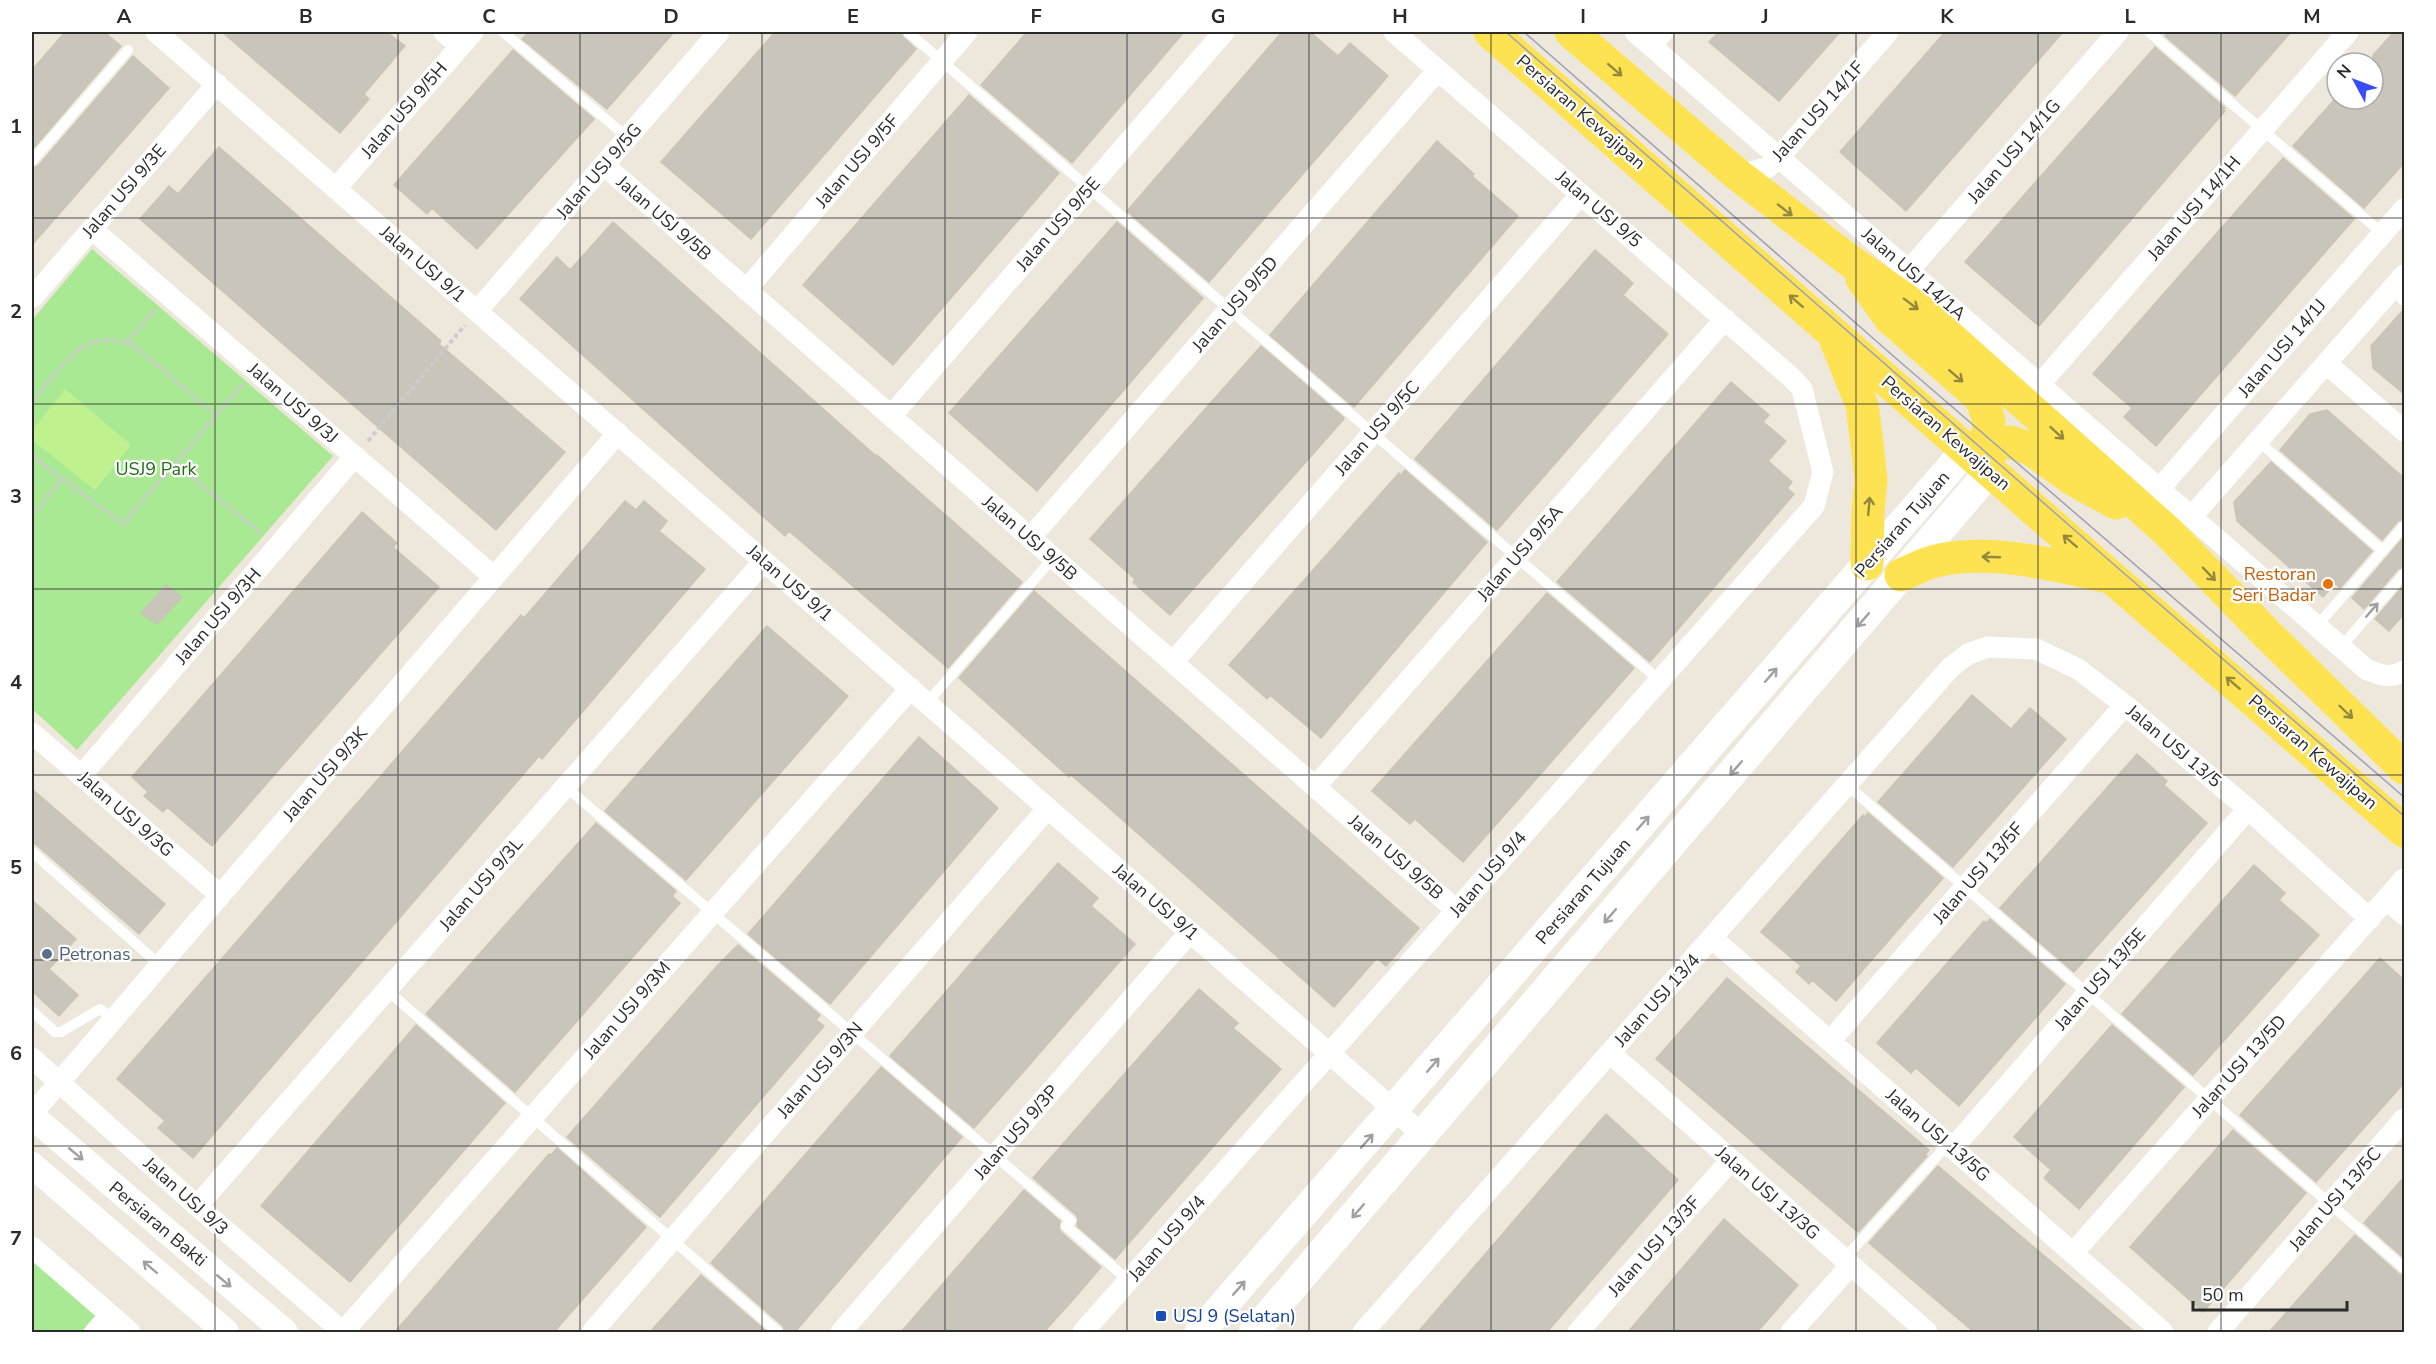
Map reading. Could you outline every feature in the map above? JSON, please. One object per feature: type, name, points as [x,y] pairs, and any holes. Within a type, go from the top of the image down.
[{"type":"main road","name":"Persiaran Kewajipan","points":[[1490,32],[1834,334],[1981,455],[2111,577],[2404,831]]},
{"type":"main road","points":[[1571,32],[1738,175],[1846,258],[1916,307],[2180,524],[2268,636],[2403,765]]},
{"type":"main road","points":[[1846,258],[1890,318],[1981,398],[1989,420],[1981,455]]},
{"type":"main road","points":[[1834,334],[1862,405],[1871,480],[1868,511],[1868,564]]},
{"type":"main road","points":[[1981,455],[2010,441],[2031,449],[2074,480],[2180,524]]},
{"type":"main road","name":"Persiaran Tujuan","points":[[1200,1332],[1868,564],[1981,455]]},
{"type":"main road","name":"Persiaran Tujuan","points":[[1254,1332],[1901,575],[1981,455]]},
{"type":"main road","points":[[1901,575],[1938,560],[1973,556],[2010,557],[2111,577]]},
{"type":"street","name":"Jalan USJ 9/1","points":[[156,32],[1423,1135]]},
{"type":"street","points":[[444,32],[466,39]]},
{"type":"street","name":"Jalan USJ 9/5G","points":[[477,311],[719,32]]},
{"type":"street","name":"Jalan USJ 9/5F","points":[[747,290],[967,32]]},
{"type":"street","name":"Jalan USJ 9/5E","points":[[891,416],[1224,32]]},
{"type":"street","name":"Jalan USJ 9/5","points":[[1394,32],[1802,389]]},
{"type":"street","name":"Jalan USJ 14/1A","points":[[1635,32],[1657,38],[1779,156],[2160,488],[2180,524],[2317,626],[2366,669],[2379,675],[2396,676],[2404,671]]},
{"type":"street","name":"Jalan USJ 14/1F","points":[[1738,175],[1767,168],[1888,32]]},
{"type":"street","name":"Jalan USJ 14/1G","points":[[1909,270],[2118,32]]},
{"type":"street","name":"Jalan USJ 14/1H","points":[[2040,384],[2348,32]]},
{"type":"street","name":"Jalan USJ 9/5H","points":[[336,188],[466,39]]},
{"type":"street","name":"Jalan USJ 9/5D","points":[[1030,538],[1438,70]]},
{"type":"street","name":"Jalan USJ 9/3E","points":[[32,298],[217,84]]},
{"type":"street","name":"Jalan USJ 9/5B","points":[[604,165],[1456,910]]},
{"type":"street","name":"Jalan USJ 9/5C","points":[[1173,662],[1581,194]]},
{"type":"street","name":"Jalan USJ 14/1J","points":[[2160,488],[2404,209]]},
{"type":"street","name":"Jalan USJ 9/3J","points":[[92,229],[494,577]]},
{"type":"street","points":[[2180,524],[2327,364],[2400,289]]},
{"type":"street","name":"Jalan USJ 9/5A","points":[[1316,787],[1725,320]]},
{"type":"street","points":[[2327,364],[2404,431]]},
{"type":"street","name":"Jalan USJ 9/4","points":[[1083,1332],[1814,506],[1823,472],[1802,389]]},
{"type":"street","name":"Jalan USJ 9/3K","points":[[32,1115],[618,433]]},
{"type":"street","name":"Jalan USJ 9/3H","points":[[81,776],[355,456]]},
{"type":"street","name":"Jalan USJ 9/3L","points":[[197,1206],[764,561]]},
{"type":"street","name":"Jalan USJ 13/5","points":[[1950,668],[1968,654],[1988,647],[2036,649],[2078,669],[2125,705],[2248,809],[2370,919]]},
{"type":"street","name":"Jalan USJ 13/4","points":[[1363,1332],[1950,668]]},
{"type":"street","name":"Jalan USJ 9/3M","points":[[343,1332],[911,688]]},
{"type":"street","name":"Jalan USJ 13/5F","points":[[1830,1041],[2125,705]]},
{"type":"street","name":"Jalan USJ 9/3G","points":[[32,733],[220,895]]},
{"type":"street","name":"Jalan USJ 9/3N","points":[[592,1332],[1048,807]]},
{"type":"street","name":"Jalan USJ 13/5E","points":[[1950,1146],[2088,993],[2248,809]]},
{"type":"street","name":"Jalan USJ 13/5D","points":[[2073,1253],[2404,879]]},
{"type":"street","points":[[2387,900],[2404,915]]},
{"type":"street","name":"Jalan USJ 9/3P","points":[[841,1332],[1190,932]]},
{"type":"street","name":"Jalan USJ 13/5G","points":[[1712,938],[2073,1253],[2152,1329]]},
{"type":"street","name":"Jalan USJ 13/3G","points":[[1610,1053],[1927,1332]]},
{"type":"street","name":"Jalan USJ 9/3","points":[[32,1058],[197,1206],[343,1332]]},
{"type":"street","name":"Persiaran Bakti","points":[[32,1115],[285,1332]]},
{"type":"street","name":"Jalan USJ 13/5C","points":[[2218,1332],[2404,1119]]},
{"type":"street","name":"Jalan USJ 13/3F","points":[[1578,1332],[1731,1160]]},
{"type":"street","name":"Persiaran Bakti","points":[[32,1165],[226,1332]]},
{"type":"street","points":[[32,1247],[130,1332]]},
{"type":"street","points":[[1791,1332],[1847,1262]]},
{"type":"street","points":[[95,1332],[110,1315]]},
{"type":"lane","points":[[503,32],[627,138]]},
{"type":"lane","points":[[908,32],[1659,680]]},
{"type":"lane","points":[[2149,32],[2382,234]]},
{"type":"lane","points":[[32,161],[128,50]]},
{"type":"lane","points":[[2258,441],[2383,551]]},
{"type":"lane","points":[[2317,626],[2404,526]]},
{"type":"lane","points":[[927,703],[1053,558]]},
{"type":"lane","points":[[2341,647],[2404,574]]},
{"type":"lane","points":[[1847,785],[2404,1268]]},
{"type":"lane","points":[[566,787],[995,1156],[1129,1281]]},
{"type":"lane","points":[[32,852],[160,965]]},
{"type":"lane","points":[[387,990],[778,1332]]},
{"type":"lane","points":[[32,1011],[55,1032],[61,1032],[100,1008],[113,1019]]},
{"type":"lane","points":[[1847,1262],[1950,1146]]},
{"type":"path","points":[[127,342],[159,306]]},
{"type":"path","points":[[355,456],[477,311]]},
{"type":"path","points":[[32,402],[78,350],[99,339],[127,342],[216,416]]},
{"type":"path","points":[[32,456],[123,524],[246,381]]},
{"type":"path","points":[[175,464],[264,535]]},
{"type":"path","points":[[32,513],[39,508],[63,479]]},
{"type":"green space","name":"USJ9 Park","points":[[92,249],[333,456],[77,750],[32,709],[32,320]]},
{"type":"green space","points":[[65,389],[131,445],[95,490],[32,440],[32,431]]},
{"type":"green space","points":[[32,1261],[96,1316],[81,1332],[32,1332]]},
{"type":"building","points":[[65,32],[104,32],[121,46],[32,150],[32,70]]},
{"type":"building","points":[[222,32],[386,32],[405,46],[364,94],[369,99],[340,133]]},
{"type":"building","points":[[529,32],[674,32],[607,109],[522,39]]},
{"type":"building","points":[[775,32],[901,32],[903,37],[916,49],[751,239],[661,162]]},
{"type":"building","points":[[1027,32],[1184,32],[1072,163],[981,85]]},
{"type":"building","points":[[1282,32],[1310,32],[1338,56],[1350,43],[1388,76],[1209,282],[1127,211]]},
{"type":"building","points":[[1719,32],[1840,32],[1779,101],[1709,42]]},
{"type":"building","points":[[1945,32],[2063,32],[1906,211],[1840,152]]},
{"type":"building","points":[[2168,32],[2291,32],[2235,96],[2165,36]]},
{"type":"building","points":[[2394,32],[2404,32],[2404,163],[2364,208],[2293,146],[2325,110],[2385,111],[2385,51],[2377,51]]},
{"type":"building","points":[[2155,47],[2225,108],[2223,110],[2225,111],[2039,326],[1965,262]]},
{"type":"building","points":[[513,50],[594,119],[477,249],[432,208],[427,214],[394,185]]},
{"type":"building","points":[[133,56],[169,88],[32,245],[32,168],[38,166]]},
{"type":"building","points":[[969,95],[1059,173],[893,365],[803,285]]},
{"type":"building","points":[[1437,141],[1474,174],[1472,176],[1518,216],[1354,407],[1270,335]]},
{"type":"building","points":[[219,147],[441,341],[439,344],[565,452],[496,530],[140,219],[169,186],[178,194]]},
{"type":"building","points":[[2283,158],[2354,219],[2156,446],[2124,417],[2132,408],[2093,374]]},
{"type":"building","points":[[613,222],[876,456],[1022,582],[948,668],[789,531],[785,536],[520,299],[557,257],[570,270]]},
{"type":"building","points":[[1117,222],[1203,298],[1037,491],[949,413]]},
{"type":"building","points":[[1595,250],[1633,283],[1623,295],[1668,334],[1497,530],[1415,459]]},
{"type":"building","points":[[2404,309],[2404,394],[2373,368],[2371,346]]},
{"type":"building","points":[[1261,346],[1344,418],[1170,615],[1133,582],[1135,579],[1090,539]]},
{"type":"building","points":[[1731,382],[1769,415],[1763,422],[1786,441],[1768,461],[1792,482],[1787,488],[1794,494],[1650,662],[1557,582]]},
{"type":"building","points":[[2327,410],[2404,478],[2404,519],[2398,521],[2382,540],[2280,450],[2310,414]]},
{"type":"building","points":[[2271,462],[2372,551],[2340,588],[2335,583],[2323,597],[2237,521],[2234,502]]},
{"type":"building","points":[[1405,470],[1487,542],[1321,738],[1270,695],[1267,699],[1229,665],[1399,473],[1401,475]]},
{"type":"building","points":[[625,501],[636,510],[644,501],[667,521],[659,531],[705,569],[542,759],[539,756],[193,1158],[158,1128],[165,1121],[117,1079],[521,615],[524,618]]},
{"type":"building","points":[[362,512],[397,543],[393,547],[439,587],[212,846],[167,807],[163,812],[144,796],[148,792],[132,777]]},
{"type":"building","points":[[2404,537],[2404,567],[2398,569],[2364,609],[2352,598]]},
{"type":"building","points":[[166,585],[182,597],[157,624],[141,613]]},
{"type":"building","points":[[2404,585],[2404,614],[2389,631],[2375,619]]},
{"type":"building","points":[[1034,591],[1419,928],[1386,966],[1377,958],[1334,1007],[1099,799],[1071,775],[1069,777],[959,678]]},
{"type":"building","points":[[1547,593],[1634,668],[1463,862],[1415,819],[1410,824],[1372,791]]},
{"type":"building","points":[[767,626],[848,696],[686,880],[605,811]]},
{"type":"building","points":[[1972,695],[2011,729],[2030,708],[2066,739],[1953,867],[1878,802]]},
{"type":"building","points":[[919,737],[998,808],[830,1004],[748,934]]},
{"type":"building","points":[[2137,754],[2167,781],[2164,785],[2207,823],[2074,972],[2000,908]]},
{"type":"building","points":[[32,789],[165,904],[139,934],[32,841]]},
{"type":"building","points":[[1868,813],[1943,878],[1836,1001],[1812,980],[1809,984],[1796,972],[1801,966],[1761,932],[1863,815],[1865,817]]},
{"type":"building","points":[[596,823],[676,891],[672,896],[680,903],[515,1092],[426,1014]]},
{"type":"building","points":[[1058,863],[1098,898],[1091,906],[1135,944],[974,1128],[890,1056]]},
{"type":"building","points":[[2254,865],[2285,893],[2279,900],[2319,935],[2193,1075],[2122,1014]]},
{"type":"building","name":"Petronas","points":[[32,900],[76,939],[49,969],[78,995],[59,1016],[32,991]]},
{"type":"building","points":[[1990,919],[2065,984],[1959,1106],[1916,1068],[1911,1073],[1877,1043],[1984,921],[1986,923]]},
{"type":"building","points":[[738,945],[820,1015],[816,1020],[824,1026],[660,1217],[567,1137]]},
{"type":"building","points":[[2380,958],[2404,980],[2404,1083],[2316,1182],[2240,1115]]},
{"type":"building","points":[[1727,978],[1929,1150],[1925,1155],[1927,1156],[1858,1232],[1656,1059]]},
{"type":"building","points":[[1199,989],[1238,1023],[1233,1028],[1281,1069],[1115,1259],[1077,1226],[1076,1215],[1033,1178]]},
{"type":"building","points":[[416,1025],[505,1103],[350,1282],[261,1206]]},
{"type":"building","points":[[2112,1025],[2184,1087],[2079,1209],[2044,1178],[2051,1170],[2014,1137]]},
{"type":"building","points":[[881,1067],[962,1137],[795,1332],[785,1332],[783,1326],[711,1263]]},
{"type":"building","points":[[1606,1114],[1678,1180],[1616,1252],[1547,1332],[1418,1332]]},
{"type":"building","points":[[2233,1130],[2306,1193],[2203,1312],[2130,1247]]},
{"type":"building","points":[[557,1148],[646,1227],[554,1332],[395,1332],[549,1154],[551,1155]]},
{"type":"building","points":[[1938,1166],[2134,1332],[1974,1332],[1883,1255],[1869,1243]]},
{"type":"building","points":[[2404,1177],[2404,1258],[2364,1223]]},
{"type":"building","points":[[1024,1190],[1060,1221],[1061,1232],[1101,1267],[1079,1293],[1044,1332],[901,1332]]},
{"type":"building","points":[[1724,1219],[1798,1285],[1757,1332],[1628,1332]]},
{"type":"building","points":[[2355,1235],[2399,1274],[2404,1275],[2404,1332],[2269,1332]]},
{"type":"building","points":[[701,1275],[767,1332],[650,1332]]},
{"type":"tram line","points":[[1506,32],[2404,816]]},
{"type":"tram line","points":[[1524,32],[1891,354],[2404,797]]},
{"type":"place","name":"Restoran Seri Badar","points":[[2328,584]]},
{"type":"place","name":"Petronas","points":[[47,954]]},
{"type":"place","name":"USJ 9 (Selatan)","points":[[1161,1316]]}]
